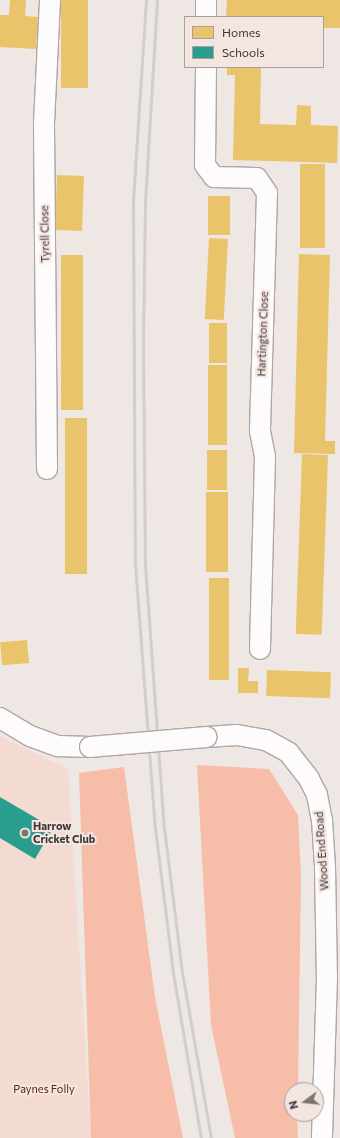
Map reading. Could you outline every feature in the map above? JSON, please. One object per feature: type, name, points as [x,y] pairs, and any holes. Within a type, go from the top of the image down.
[{"type":"street","name":"Tyrell Close","points":[[47,468],[44,123],[50,0]]},
{"type":"street","points":[[206,0],[206,16]]},
{"type":"street","name":"Hartington Close","points":[[206,68],[205,165],[214,177],[257,178],[267,193],[260,431],[265,457],[260,649]]},
{"type":"street","name":"Wood End Road","points":[[0,718],[30,736],[58,746],[90,747],[237,735],[266,740],[289,753],[309,779],[317,795],[322,820],[325,867],[327,970],[322,1138]]},
{"type":"green space","name":"Paynes Folly","points":[[0,736],[68,769],[91,1138],[0,1138]]},
{"type":"shaded area","points":[[197,765],[269,769],[298,815],[301,875],[298,1082],[284,1082],[284,1122],[297,1122],[298,1138],[235,1138],[211,1025]]},
{"type":"shaded area","points":[[124,767],[155,997],[183,1138],[91,1138],[79,773]]},
{"type":"building: Homes","points":[[10,0],[26,0],[25,16],[38,17],[36,49],[0,47],[0,15],[9,15]]},
{"type":"building: Homes","points":[[61,0],[88,0],[88,88],[61,88]]},
{"type":"building: Homes","points":[[227,0],[340,0],[340,28],[324,28],[324,16],[226,16]]},
{"type":"building: Homes","points":[[227,68],[261,68],[260,124],[296,125],[297,105],[311,106],[311,125],[338,126],[337,163],[233,160],[235,75],[227,75]]},
{"type":"building: Homes","points":[[300,164],[325,164],[325,248],[300,248]]},
{"type":"building: Homes","points":[[57,175],[84,176],[82,231],[55,230]]},
{"type":"building: Homes","points":[[208,196],[230,196],[230,235],[208,235]]},
{"type":"building: Homes","points":[[209,238],[228,239],[224,320],[205,319]]},
{"type":"building: Homes","points":[[299,254],[330,255],[325,441],[335,441],[335,454],[294,453]]},
{"type":"building: Homes","points":[[61,255],[83,255],[83,410],[61,410]]},
{"type":"building: Homes","points":[[209,323],[227,323],[227,363],[209,363]]},
{"type":"building: Homes","points":[[208,365],[227,365],[227,445],[208,445]]},
{"type":"building: Homes","points":[[65,418],[87,418],[87,574],[65,574]]},
{"type":"building: Homes","points":[[207,450],[227,450],[227,490],[207,490]]},
{"type":"building: Homes","points":[[302,454],[328,455],[322,635],[296,634]]},
{"type":"building: Homes","points":[[206,492],[228,492],[228,572],[206,572]]},
{"type":"building: Homes","points":[[209,578],[229,578],[229,680],[209,680]]},
{"type":"building: Homes","points":[[27,640],[29,663],[2,665],[0,642]]},
{"type":"building: Homes","points":[[238,668],[249,668],[248,681],[258,681],[258,693],[238,693]]},
{"type":"building: Homes","points":[[267,670],[331,672],[330,698],[266,696]]},
{"type":"building: Schools","name":"Harrow Cricket Club","points":[[0,797],[53,828],[35,859],[0,838]]},
{"type":"railway","points":[[146,0],[133,201],[135,564],[155,828],[173,973],[201,1138]]},
{"type":"railway","points":[[157,0],[145,201],[143,342],[145,565],[164,828],[182,972],[211,1138]]},
{"type":"place","name":"Harrow Cricket Club","points":[[25,833]]}]
